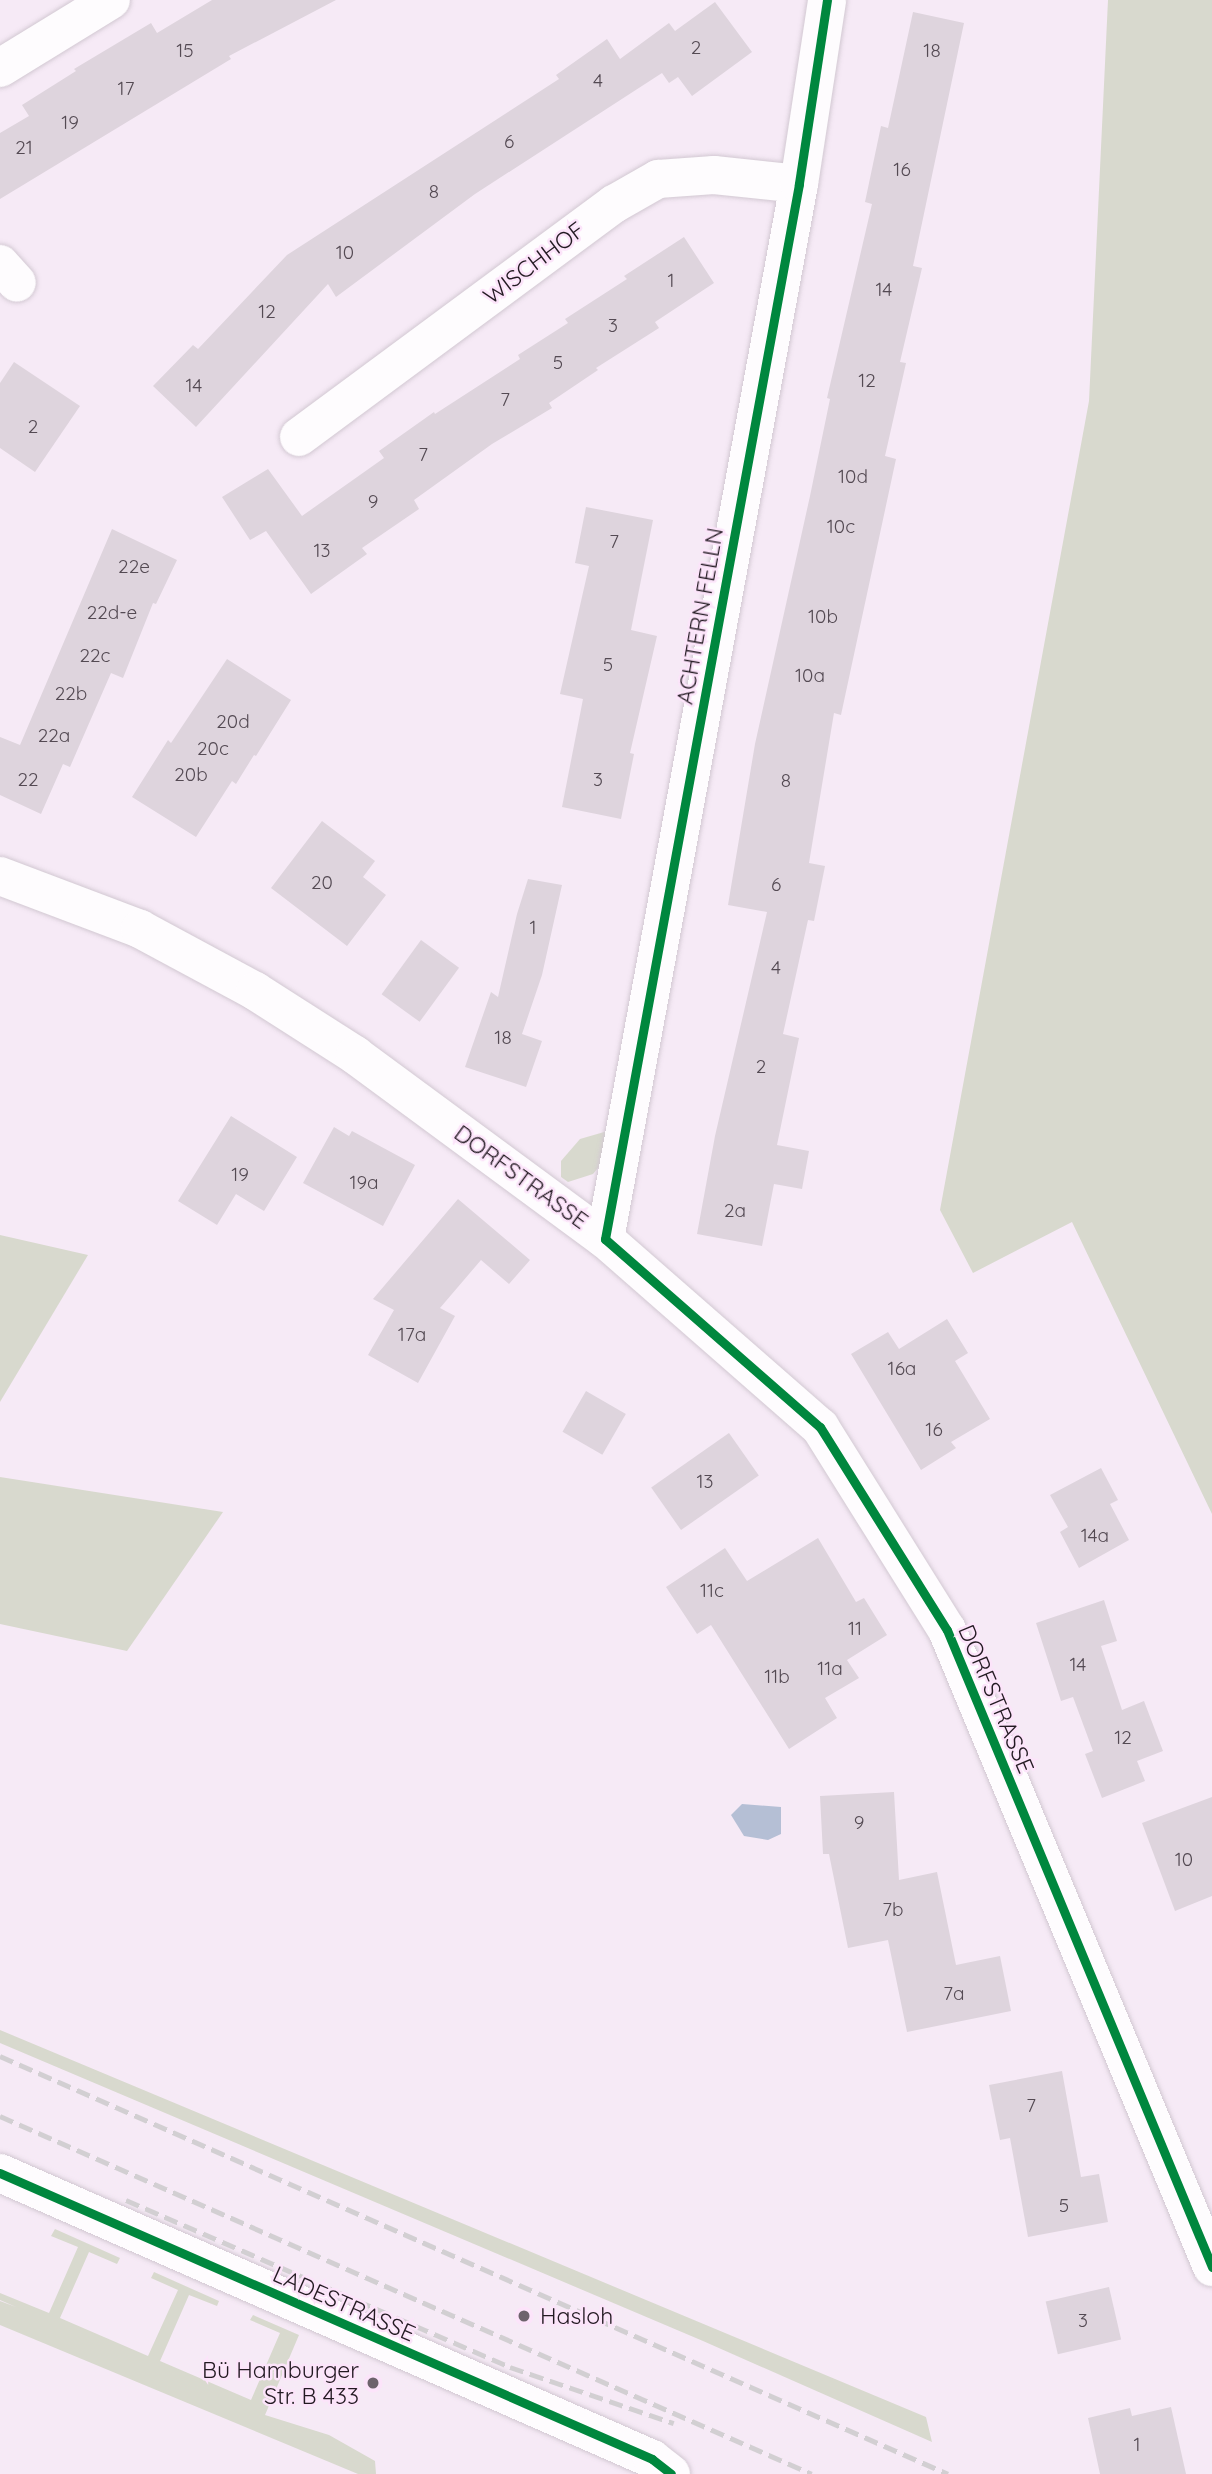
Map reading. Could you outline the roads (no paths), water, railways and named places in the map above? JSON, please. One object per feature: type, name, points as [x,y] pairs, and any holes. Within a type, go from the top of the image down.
[{"type":"street","points":[[0,68],[111,0]]},
{"type":"street","name":"ACHTERN FELLN","points":[[605,1238],[799,184],[827,0]]},
{"type":"street","name":"WISCHHOF","points":[[299,437],[614,204],[657,179],[714,175],[799,184]]},
{"type":"street","name":"DORFSTRASSE","points":[[0,876],[100,911],[140,929],[255,991],[355,1055],[605,1238],[820,1427],[947,1630],[1212,2267]]},
{"type":"street","name":"LADESTRASSE","points":[[0,2173],[652,2459],[671,2474]]},
{"type":"water","points":[[742,1804],[781,1807],[781,1834],[768,1840],[744,1836],[731,1815]]},
{"type":"railway","points":[[0,2056],[948,2474]]},
{"type":"railway","points":[[0,2116],[812,2474]]},
{"type":"railway","points":[[126,2200],[510,2367],[674,2423]]},
{"type":"place","name":"Hasloh","points":[[524,2316]]},
{"type":"place","name":"Bü Hamburger Str. B 433","points":[[373,2383]]}]
